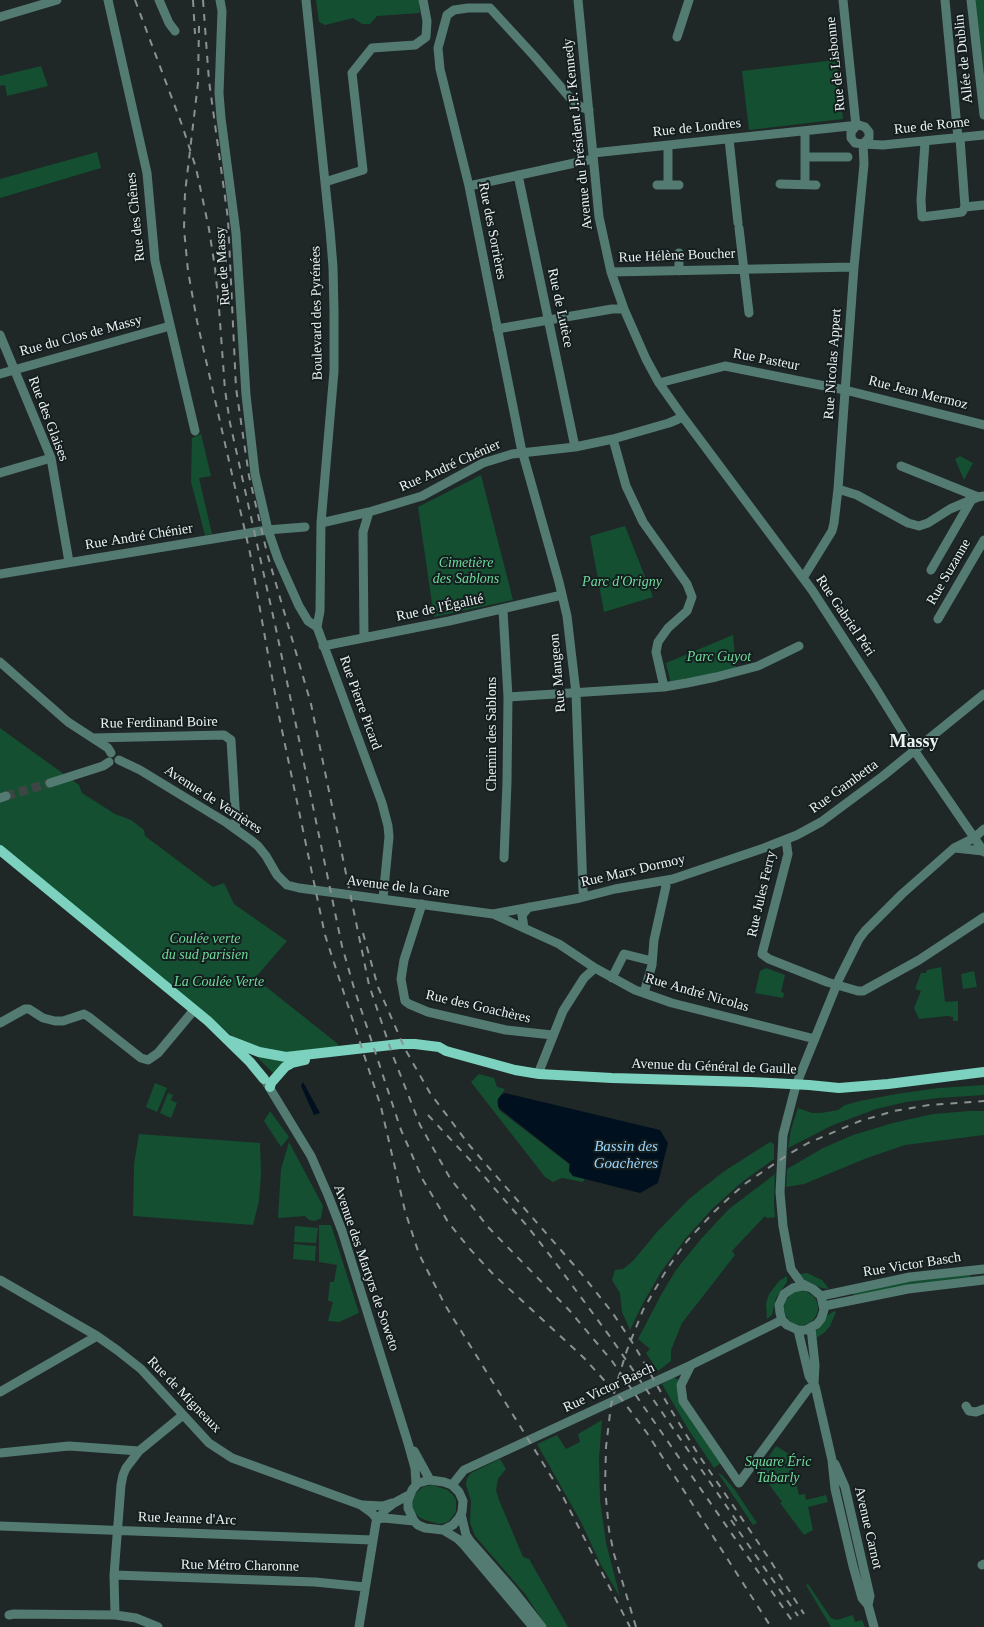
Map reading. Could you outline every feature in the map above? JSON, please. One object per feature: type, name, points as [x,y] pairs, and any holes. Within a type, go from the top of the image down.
[{"type":"main road","name":"Avenue des Martyrs de Soweto","points":[[0,850],[194,1010],[228,1040],[267,1083]]},
{"type":"main road","name":"Avenue des Martyrs de Soweto","points":[[0,861],[19,866]]},
{"type":"main road","name":"Avenue du Général de Gaulle","points":[[228,1040],[259,1052],[286,1057],[400,1044],[423,1044],[439,1047],[515,1070],[539,1074],[606,1078],[751,1082],[839,1088],[888,1084],[984,1072]]},
{"type":"main road","name":"Avenue du Général de Gaulle","points":[[267,1083],[271,1083],[285,1068],[297,1061],[305,1059],[403,1048],[446,1050]]},
{"type":"street","points":[[0,17],[57,0]]},
{"type":"street","name":"Rue des Chênes","points":[[108,0],[147,173],[155,261],[195,431]]},
{"type":"street","points":[[159,0],[169,23],[176,31]]},
{"type":"street","name":"Rue de Massy","points":[[220,0],[222,11],[219,94],[236,233],[246,395],[255,474],[268,530]]},
{"type":"street","name":"Boulevard des Pyrénées","points":[[306,0],[333,267],[334,371],[321,523],[320,612],[317,627]]},
{"type":"street","points":[[325,182],[363,170],[352,73],[372,48],[416,45],[426,37],[427,21],[423,0]]},
{"type":"street","name":"Avenue du Président J.F. Kennedy","points":[[578,0],[599,217],[611,272],[624,309],[646,359],[659,382]]},
{"type":"street","points":[[677,37],[684,9],[689,0]]},
{"type":"street","name":"Rue de Lisbonne","points":[[843,0],[856,126]]},
{"type":"street","points":[[925,142],[921,200],[922,217],[962,212],[965,207],[945,0]]},
{"type":"street","name":"Allée de Dublin","points":[[972,0],[984,115]]},
{"type":"street","name":"Rue des Sorrières","points":[[523,453],[469,186],[440,69],[438,48],[447,15],[454,10],[468,8],[490,8],[521,41],[571,99],[579,106],[589,110]]},
{"type":"street","points":[[836,128],[850,135],[855,143],[863,144],[868,140],[870,135],[865,127],[856,126],[850,135]]},
{"type":"street","name":"Rue de Londres","points":[[469,186],[593,156],[805,130],[856,126]]},
{"type":"street","points":[[805,130],[805,184]]},
{"type":"street","name":"Rue de Rome","points":[[870,135],[883,145]]},
{"type":"street","name":"Rue de Rome","points":[[863,144],[883,145],[925,142],[984,135]]},
{"type":"street","name":"Rue Hélène Boucher","points":[[729,139],[748,313]]},
{"type":"street","name":"Rue Nicolas Appert","points":[[803,578],[832,531],[838,489],[854,267],[864,164],[863,144]]},
{"type":"street","points":[[668,146],[668,185]]},
{"type":"street","points":[[805,157],[848,158]]},
{"type":"street","name":"Rue de Lutèce","points":[[518,175],[575,447]]},
{"type":"street","points":[[780,184],[816,185]]},
{"type":"street","points":[[657,185],[678,185]]},
{"type":"street","points":[[965,207],[984,205]]},
{"type":"street","points":[[679,253],[679,271]]},
{"type":"street","name":"Rue Hélène Boucher","points":[[611,272],[744,268],[854,267]]},
{"type":"street","points":[[497,329],[548,319],[612,309],[624,309]]},
{"type":"street","name":"Rue du Clos de Massy","points":[[0,374],[170,326]]},
{"type":"street","name":"Rue des Glaises","points":[[0,335],[51,458],[69,562]]},
{"type":"street","name":"Rue Pasteur","points":[[659,382],[725,366],[845,390]]},
{"type":"street","name":"Rue Gabriel Péri","points":[[659,382],[771,537],[803,578],[873,684],[914,750],[983,852]]},
{"type":"street","name":"Rue Jean Mermoz","points":[[845,390],[984,425]]},
{"type":"street","name":"Rue André Chénier","points":[[321,523],[369,512],[422,496],[489,461],[512,454],[575,447],[613,439],[669,423],[683,417]]},
{"type":"street","points":[[613,439],[626,486],[643,522],[688,584],[692,597],[687,611],[668,628],[658,642],[656,652],[664,687]]},
{"type":"street","name":"Rue Mangeon","points":[[523,453],[567,616],[576,693],[585,896]]},
{"type":"street","points":[[0,472],[51,458]]},
{"type":"street","points":[[900,466],[978,498]]},
{"type":"street","points":[[838,489],[857,495],[908,523],[919,526],[928,523],[950,509],[978,498]]},
{"type":"street","points":[[931,570],[978,498]]},
{"type":"street","points":[[364,638],[363,532],[369,512]]},
{"type":"street","name":"Rue André Chénier","points":[[0,574],[268,530],[306,527]]},
{"type":"street","name":"Rue Pierre Picard","points":[[268,530],[278,559],[299,606],[308,621],[317,627],[387,818],[389,848],[383,898]]},
{"type":"street","name":"Rue Suzanne","points":[[938,619],[984,540]]},
{"type":"street","name":"Rue de l'Égalité","points":[[324,646],[503,610],[562,595]]},
{"type":"street","name":"Chemin des Sablons","points":[[503,610],[508,697],[504,858]]},
{"type":"street","points":[[508,697],[664,687],[716,678],[758,666],[799,646]]},
{"type":"street","points":[[0,662],[68,722],[108,748],[110,758],[103,766],[50,783]]},
{"type":"street","name":"Rue Gambetta","points":[[786,840],[821,822],[883,776],[984,694]]},
{"type":"street","name":"Rue Ferdinand Boire","points":[[93,738],[224,735],[231,740],[235,828]]},
{"type":"street","name":"Avenue de Verrières","points":[[110,758],[116,764],[119,760],[140,770],[235,828],[258,846],[283,882],[287,885],[299,888]]},
{"type":"street","points":[[808,1287],[801,1283],[792,1269],[781,1209],[780,1174],[783,1134],[796,1085],[837,985],[859,939],[902,894],[954,848],[974,838],[984,828]]},
{"type":"street","name":"Rue Marx Dormoy","points":[[493,914],[664,880],[720,863],[786,840]]},
{"type":"street","name":"Rue Jules Ferry","points":[[786,840],[788,854],[762,954],[769,959],[837,985]]},
{"type":"street","points":[[954,848],[983,852]]},
{"type":"street","points":[[644,993],[652,961],[654,940],[666,886],[664,880]]},
{"type":"street","name":"Avenue de la Gare","points":[[299,888],[383,898],[493,914]]},
{"type":"street","name":"Rue des Goachères","points":[[422,904],[404,960],[401,979],[405,1001],[408,1004],[428,1012],[506,1030],[552,1035]]},
{"type":"street","points":[[524,928],[522,915],[529,907]]},
{"type":"street","name":"Rue André Nicolas","points":[[493,914],[559,944],[625,986],[672,1003],[815,1039]]},
{"type":"street","points":[[837,985],[858,991],[877,984],[919,960],[984,917]]},
{"type":"street","points":[[612,978],[624,954],[652,961]]},
{"type":"street","points":[[540,1069],[552,1035],[568,1004],[584,978],[595,968]]},
{"type":"street","points":[[0,1023],[25,1009],[29,1009],[43,1018],[55,1021],[63,1021],[84,1014],[141,1058],[148,1060],[158,1053],[194,1010]]},
{"type":"street","name":"Avenue des Martyrs de Soweto","points":[[267,1083],[311,1156],[328,1195],[344,1238],[408,1443],[415,1468],[416,1484]]},
{"type":"street","points":[[784,1294],[793,1288],[802,1286],[814,1289],[821,1296],[824,1306],[821,1319],[811,1328],[798,1330],[787,1325],[782,1320],[780,1305],[784,1294],[789,1283],[792,1269]]},
{"type":"street","name":"Rue Victor Basch","points":[[821,1296],[910,1277],[984,1270]]},
{"type":"street","name":"Rue de Migneaux","points":[[0,1280],[97,1336],[141,1369],[209,1442],[232,1458],[361,1505],[372,1513],[377,1519]]},
{"type":"street","name":"Rue Victor Basch","points":[[824,1306],[908,1289],[984,1280]]},
{"type":"street","name":"Rue Victor Basch","points":[[452,1485],[464,1470],[691,1365],[782,1320]]},
{"type":"street","name":"Avenue Carnot","points":[[811,1328],[815,1365],[815,1385],[832,1460],[845,1487],[870,1596],[868,1605],[874,1627]]},
{"type":"street","name":"Avenue Carnot","points":[[798,1330],[809,1376],[815,1385]]},
{"type":"street","points":[[0,1392],[97,1336]]},
{"type":"street","points":[[691,1365],[681,1385],[683,1401],[739,1483],[806,1391],[815,1385]]},
{"type":"street","points":[[966,1406],[969,1411],[976,1412],[984,1408]]},
{"type":"street","points":[[115,1615],[114,1575],[121,1484],[126,1468],[139,1451],[183,1415]]},
{"type":"street","name":"Avenue des Martyrs de Soweto","points":[[408,1443],[430,1480]]},
{"type":"street","points":[[0,1453],[69,1446],[139,1451]]},
{"type":"street","points":[[414,1522],[408,1508],[409,1495],[416,1484],[430,1480],[452,1485],[459,1492],[463,1501],[461,1514],[466,1535],[513,1590],[542,1627]]},
{"type":"street","points":[[359,1627],[372,1540],[377,1519],[394,1503],[409,1495]]},
{"type":"street","name":"Rue de Migneaux","points":[[361,1505],[383,1506],[394,1503]]},
{"type":"street","points":[[377,1519],[393,1519],[414,1522],[425,1528],[437,1531],[443,1530],[453,1524],[461,1514]]},
{"type":"street","points":[[372,1540],[383,1523],[393,1519]]},
{"type":"street","name":"Rue Jeanne d'Arc","points":[[0,1526],[372,1540]]},
{"type":"street","points":[[443,1530],[458,1539],[464,1545],[533,1627]]},
{"type":"street","name":"Rue Métro Charonne","points":[[114,1575],[315,1582],[365,1587]]},
{"type":"street","points":[[4,1615],[115,1615],[136,1618],[158,1627]]},
{"type":"street","points":[[4,1615],[14,1618],[115,1621],[134,1623],[144,1627]]},
{"type":"green space","points":[[316,0],[419,0],[420,13],[377,16],[370,24],[362,24],[353,18],[325,25],[319,22]]},
{"type":"green space","points":[[974,0],[984,0],[984,74]]},
{"type":"green space","points":[[836,60],[843,119],[749,130],[742,71]]},
{"type":"green space","points":[[41,66],[48,86],[7,96],[5,85],[0,86],[0,76]]},
{"type":"green space","points":[[97,152],[101,168],[0,198],[0,179]]},
{"type":"green space","points":[[201,434],[211,476],[199,478],[212,534],[205,535],[191,482],[192,438]]},
{"type":"green space","points":[[960,456],[973,463],[964,480],[955,459]]},
{"type":"green space","name":"Cimetière des Sablons","points":[[481,475],[513,600],[434,617],[418,507]]},
{"type":"green space","name":"Parc d'Origny","points":[[625,526],[653,597],[604,612],[590,536]]},
{"type":"green space","name":"Parc Guyot","points":[[733,635],[736,669],[671,684],[666,663]]},
{"type":"green space","name":"Coulée verte du sud parisien","points":[[0,728],[79,785],[82,793],[115,814],[131,820],[144,830],[145,836],[213,887],[224,883],[234,904],[287,941],[255,978],[338,1044],[339,1048],[310,1052],[278,1053],[240,1042],[0,847]]},
{"type":"green space","points":[[941,967],[945,1002],[958,1001],[958,1021],[953,1021],[953,1017],[947,1016],[919,1019],[914,1008],[921,991],[915,989],[921,973],[926,973],[927,970]]},
{"type":"green space","points":[[766,968],[785,975],[781,992],[784,993],[783,998],[755,993],[760,971]]},
{"type":"green space","points":[[974,971],[977,987],[963,989],[961,974]]},
{"type":"green space","points":[[261,1055],[290,1060],[274,1074],[258,1058]]},
{"type":"green space","points":[[479,1074],[494,1078],[497,1087],[505,1089],[497,1101],[499,1110],[569,1164],[569,1171],[573,1176],[585,1179],[583,1182],[562,1178],[553,1182],[545,1177],[471,1082]]},
{"type":"green space","points":[[155,1083],[167,1088],[157,1112],[146,1107]]},
{"type":"green space","points":[[984,1085],[984,1095],[906,1102],[876,1109],[833,1125],[788,1148],[791,1129],[798,1108],[812,1113],[821,1113],[838,1110],[845,1105],[860,1101],[896,1094],[939,1088]]},
{"type":"green space","points":[[168,1093],[173,1095],[171,1100],[177,1103],[171,1118],[160,1113]]},
{"type":"green space","points":[[270,1111],[289,1137],[281,1147],[264,1121]]},
{"type":"green space","points":[[984,1111],[984,1135],[905,1145],[867,1158],[804,1184],[786,1187],[787,1169],[823,1148],[853,1135],[893,1123],[933,1114]]},
{"type":"green space","points":[[139,1134],[260,1143],[261,1174],[259,1201],[253,1225],[133,1216],[134,1164]]},
{"type":"green space","points":[[289,1142],[323,1206],[321,1218],[315,1221],[309,1220],[305,1216],[278,1218],[281,1169]]},
{"type":"green space","points":[[770,1142],[774,1144],[774,1159],[742,1182],[712,1209],[685,1239],[661,1272],[642,1305],[630,1330],[622,1312],[620,1293],[612,1280],[615,1270],[623,1269],[633,1261],[657,1232],[689,1199],[723,1172]]},
{"type":"green space","points":[[775,1174],[775,1217],[767,1218],[765,1216],[732,1251],[735,1255],[682,1323],[671,1350],[671,1361],[658,1371],[646,1353],[650,1349],[638,1339],[661,1295],[676,1270],[701,1239],[729,1209]]},
{"type":"green space","points":[[319,1225],[331,1225],[359,1313],[339,1322],[328,1321],[333,1302],[328,1300],[330,1282],[334,1282],[337,1265],[319,1262]]},
{"type":"green space","points":[[295,1226],[318,1228],[316,1243],[294,1242]]},
{"type":"green space","points":[[294,1244],[316,1246],[315,1261],[293,1259]]},
{"type":"green space","points":[[807,1273],[822,1280],[829,1289],[822,1288],[805,1280],[799,1274]]},
{"type":"green space","points":[[970,1274],[971,1278],[854,1297],[853,1293],[905,1282]]},
{"type":"green space","points":[[787,1276],[787,1282],[776,1298],[772,1315],[767,1319],[766,1303],[769,1294],[779,1281]]},
{"type":"green space","points":[[801,1291],[813,1296],[818,1308],[813,1320],[801,1325],[789,1320],[784,1308],[789,1296]]},
{"type":"green space","points":[[834,1311],[836,1312],[830,1326],[825,1332],[815,1339],[816,1331],[825,1317]]},
{"type":"green space","points":[[674,1377],[680,1380],[677,1386],[721,1463],[714,1468],[688,1429],[662,1384]]},
{"type":"green space","points":[[602,1420],[599,1458],[600,1500],[606,1543],[620,1597],[600,1563],[581,1522],[537,1444],[557,1435],[566,1449],[580,1442],[578,1434]]},
{"type":"green space","name":"Square Éric Tabarly","points":[[776,1446],[789,1454],[799,1495],[805,1494],[806,1500],[826,1495],[828,1502],[808,1507],[813,1530],[804,1535],[780,1503],[782,1502],[760,1472],[761,1468]]},
{"type":"green space","points":[[500,1459],[506,1469],[498,1479],[496,1490],[499,1500],[523,1557],[529,1559],[568,1627],[547,1627],[525,1594],[475,1536],[470,1523],[471,1501],[466,1485],[467,1478],[471,1473]]},
{"type":"green space","points":[[718,1473],[722,1475],[735,1490],[757,1523],[753,1525]]},
{"type":"green space","points":[[432,1485],[448,1490],[456,1500],[456,1512],[449,1521],[445,1523],[439,1524],[425,1520],[419,1517],[414,1511],[412,1505],[415,1494],[423,1487]]},
{"type":"green space","points":[[808,1584],[831,1618],[837,1620],[853,1615],[855,1622],[862,1620],[865,1627],[831,1627],[806,1585]]},
{"type":"water","points":[[303,1082],[320,1113],[314,1115],[301,1086]]},
{"type":"water","name":"Bassin des Goachères","points":[[505,1093],[660,1130],[668,1143],[658,1183],[640,1193],[573,1176],[569,1171],[570,1164],[500,1109],[498,1106],[498,1099]]},
{"type":"tunnel","points":[[6,796],[50,783]]},
{"type":"railway","points":[[135,0],[182,125],[196,168],[209,229],[215,268],[225,390],[230,423],[276,629],[342,946],[354,988],[401,1130],[423,1180],[448,1222],[493,1274],[584,1358],[623,1401],[647,1433],[771,1627]]},
{"type":"railway","points":[[193,0],[195,34]]},
{"type":"railway","points":[[203,0],[209,81],[228,219],[236,388],[249,476],[267,553],[311,704],[369,985],[393,1056],[420,1125],[450,1178],[488,1227],[569,1310],[612,1361],[793,1622]]},
{"type":"railway","points":[[199,26],[198,83],[185,193],[184,229],[188,271],[197,321],[250,553],[279,716],[325,935],[381,1107],[405,1211],[419,1254],[445,1305],[559,1489],[630,1627]]},
{"type":"railway","points":[[363,933],[378,987],[405,1049],[430,1093],[470,1146],[580,1272],[612,1312],[634,1345],[698,1454],[768,1557],[804,1614]]},
{"type":"railway","points":[[636,1627],[614,1554],[609,1530],[605,1488],[606,1447],[611,1405],[627,1350],[643,1310],[667,1269],[687,1241],[730,1197],[746,1183],[808,1143],[860,1121],[894,1111],[929,1105],[984,1101]]},
{"type":"railway","points":[[428,1115],[470,1160],[528,1227],[555,1262],[611,1338],[738,1523]]},
{"type":"railway","points":[[731,1520],[798,1616]]},
{"type":"district","name":"Massy","points":[[914,742]]},
{"type":"park label","name":"La Coulée Verte","points":[[219,982]]}]
